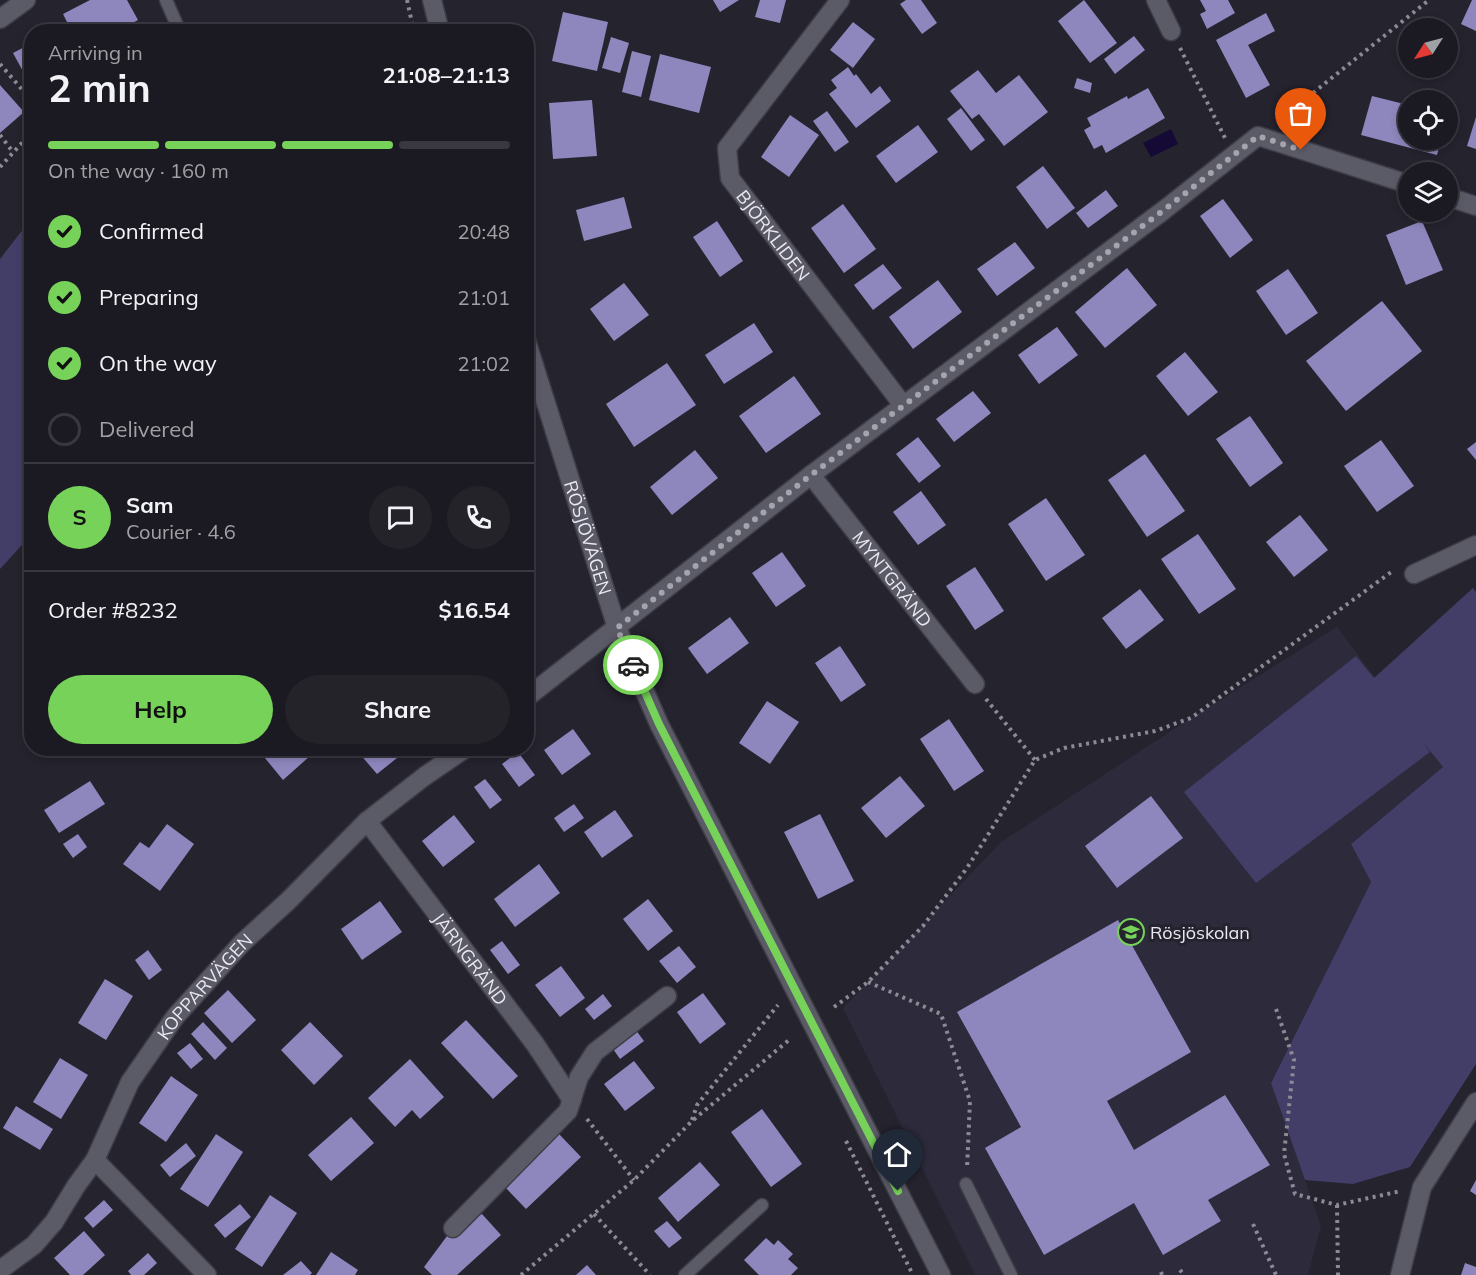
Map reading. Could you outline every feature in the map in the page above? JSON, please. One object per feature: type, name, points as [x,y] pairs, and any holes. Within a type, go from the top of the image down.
[{"type":"street","points":[[0,19],[26,0]]},
{"type":"street","points":[[432,0],[438,24]]},
{"type":"street","name":"BJÖRKLIDEN","points":[[840,0],[728,148],[730,178],[903,405]]},
{"type":"street","points":[[1156,0],[1171,31]]},
{"type":"street","points":[[534,692],[811,475],[1164,210],[1258,136],[1398,181]]},
{"type":"street","points":[[1458,200],[1476,206]]},
{"type":"street","name":"RÖSJÖVÄGEN","points":[[534,365],[617,628],[659,724],[941,1275]]},
{"type":"street","name":"MYNTGRÄND","points":[[811,475],[975,684]]},
{"type":"street","points":[[1414,574],[1476,545]]},
{"type":"street","name":"KOPPARVÄGEN","points":[[0,1270],[34,1245],[54,1222],[95,1160],[130,1082],[175,1017],[242,943],[288,901],[367,821],[454,756]]},
{"type":"street","name":"JÄRNGRÄND","points":[[367,821],[535,1044],[572,1100]]},
{"type":"street","points":[[453,1228],[568,1111],[579,1077],[595,1052],[667,996]]},
{"type":"street","points":[[1400,1275],[1422,1187],[1476,1102]]},
{"type":"street","points":[[95,1160],[207,1275]]},
{"type":"lane","points":[[166,0],[176,24]]},
{"type":"lane","points":[[966,1184],[1011,1275]]},
{"type":"lane","points":[[686,1275],[762,1205]]},
{"type":"path","points":[[407,0],[412,24]]},
{"type":"path","points":[[1258,136],[1429,0]]},
{"type":"path","points":[[1171,31],[1233,155]]},
{"type":"path","points":[[0,64],[24,91]]},
{"type":"path","points":[[0,135],[13,152]]},
{"type":"path","points":[[0,167],[24,140]]},
{"type":"path","points":[[834,1007],[868,982],[923,926],[968,868],[1035,760],[1064,748],[1155,730],[1191,718],[1398,567],[1414,574]]},
{"type":"path","points":[[975,684],[1035,760]]},
{"type":"path","points":[[868,982],[941,1014],[970,1101],[966,1184]]},
{"type":"path","points":[[692,1121],[697,1105],[778,1005]]},
{"type":"path","points":[[1276,1009],[1294,1060],[1284,1154],[1295,1194],[1337,1205],[1422,1187]]},
{"type":"path","points":[[521,1275],[634,1180],[692,1121],[789,1040]]},
{"type":"path","points":[[572,1100],[634,1180]]},
{"type":"path","points":[[1337,1205],[1338,1275]]},
{"type":"path","points":[[594,1214],[650,1275]]},
{"type":"path","points":[[1253,1224],[1276,1275]]},
{"type":"path","points":[[1180,1270],[1184,1275]]},
{"type":"shaded area","points":[[1171,129],[1178,144],[1151,157],[1143,143]]},
{"type":"shaded area","points":[[24,228],[24,543],[0,569],[0,259]]},
{"type":"shaded area","points":[[1473,588],[1476,592],[1476,1064],[1410,1167],[1353,1184],[1305,1180],[1271,1083],[1371,882],[1351,844],[1443,767],[1423,742],[1430,752],[1256,883],[1184,792],[1356,656],[1374,678]]},
{"type":"shaded area","name":"Rösjöskolan","points":[[1337,627],[1443,767],[1351,844],[1371,882],[1271,1082],[1321,1226],[1308,1275],[975,1275],[843,1008],[1001,842],[1191,718]]},
{"type":"building","points":[[90,0],[127,0],[138,20],[131,24],[68,24],[63,14]]},
{"type":"building","points":[[713,0],[739,0],[720,12]]},
{"type":"building","points":[[760,0],[786,0],[780,23],[755,17]]},
{"type":"building","points":[[906,0],[921,0],[937,23],[922,34],[900,4]]},
{"type":"building","points":[[1084,0],[1117,43],[1090,63],[1058,21]]},
{"type":"building","points":[[1200,0],[1228,0],[1235,13],[1207,29],[1200,14],[1206,11]]},
{"type":"building","points":[[1472,0],[1476,0],[1476,31],[1461,24]]},
{"type":"building","points":[[563,12],[608,22],[597,71],[552,61]]},
{"type":"building","points":[[1266,13],[1275,31],[1248,45],[1270,85],[1246,98],[1216,40]]},
{"type":"building","points":[[853,22],[875,39],[853,68],[830,50]]},
{"type":"building","points":[[1134,36],[1145,50],[1115,74],[1104,59]]},
{"type":"building","points":[[611,37],[629,43],[620,73],[602,68]]},
{"type":"building","points":[[24,47],[24,73],[13,53]]},
{"type":"building","points":[[632,51],[651,56],[641,97],[622,92]]},
{"type":"building","points":[[660,54],[711,67],[699,113],[649,100]]},
{"type":"building","points":[[848,67],[871,94],[880,86],[891,101],[856,128],[829,94],[837,88],[831,80]]},
{"type":"building","points":[[978,70],[996,93],[1019,75],[1048,112],[1004,146],[979,114],[972,119],[950,91]]},
{"type":"building","points":[[1077,78],[1092,83],[1090,93],[1074,88]]},
{"type":"building","points":[[0,85],[24,112],[0,133]]},
{"type":"building","points":[[1148,88],[1165,118],[1106,153],[1102,145],[1094,149],[1084,130],[1091,126],[1087,118],[1127,96],[1128,99]]},
{"type":"building","points":[[1372,96],[1398,102],[1398,145],[1361,135]]},
{"type":"building","points":[[592,100],[597,156],[553,159],[549,103]]},
{"type":"building","points":[[961,108],[985,140],[971,151],[947,119]]},
{"type":"building","points":[[827,111],[849,142],[835,152],[813,121]]},
{"type":"building","points":[[790,115],[819,135],[789,177],[761,157]]},
{"type":"building","points":[[1476,117],[1476,149],[1467,146]]},
{"type":"building","points":[[918,125],[938,152],[896,183],[876,156]]},
{"type":"building","points":[[1418,150],[1438,150],[1437,155]]},
{"type":"building","points":[[1043,166],[1075,208],[1047,229],[1016,187]]},
{"type":"building","points":[[1106,190],[1118,206],[1088,228],[1076,213]]},
{"type":"building","points":[[624,197],[632,228],[584,241],[576,210]]},
{"type":"building","points":[[1223,199],[1253,240],[1230,258],[1200,216]]},
{"type":"building","points":[[843,204],[876,249],[844,273],[811,228]]},
{"type":"building","points":[[717,221],[743,261],[720,277],[693,237]]},
{"type":"building","points":[[1422,222],[1443,270],[1406,285],[1386,235]]},
{"type":"building","points":[[1015,242],[1035,268],[997,296],[977,269]]},
{"type":"building","points":[[883,264],[902,288],[873,310],[854,285]]},
{"type":"building","points":[[1127,268],[1157,305],[1105,348],[1075,312]]},
{"type":"building","points":[[1288,269],[1318,313],[1286,335],[1256,291]]},
{"type":"building","points":[[938,280],[962,312],[913,349],[889,317]]},
{"type":"building","points":[[624,283],[649,315],[614,341],[590,309]]},
{"type":"building","points":[[1382,301],[1422,351],[1346,411],[1306,361]]},
{"type":"building","points":[[754,323],[773,352],[724,384],[705,355]]},
{"type":"building","points":[[1057,327],[1078,355],[1039,384],[1018,355]]},
{"type":"building","points":[[1185,352],[1218,392],[1188,416],[1156,376]]},
{"type":"building","points":[[667,363],[696,405],[634,447],[606,404]]},
{"type":"building","points":[[794,376],[821,414],[766,453],[739,416]]},
{"type":"building","points":[[973,391],[991,413],[954,442],[936,419]]},
{"type":"building","points":[[1250,416],[1283,463],[1250,487],[1216,439]]},
{"type":"building","points":[[918,437],[941,466],[919,483],[896,454]]},
{"type":"building","points":[[1381,440],[1414,486],[1377,512],[1344,466]]},
{"type":"building","points":[[1476,442],[1476,460],[1467,449]]},
{"type":"building","points":[[695,450],[718,478],[672,515],[650,487]]},
{"type":"building","points":[[1145,454],[1185,511],[1147,537],[1108,480]]},
{"type":"building","points":[[921,491],[946,525],[918,545],[893,512]]},
{"type":"building","points":[[1046,498],[1085,555],[1046,581],[1008,524]]},
{"type":"building","points":[[1300,515],[1328,550],[1294,577],[1266,542]]},
{"type":"building","points":[[1198,534],[1236,589],[1199,614],[1161,559]]},
{"type":"building","points":[[782,552],[806,586],[776,607],[752,573]]},
{"type":"building","points":[[975,567],[1004,611],[975,630],[946,586]]},
{"type":"building","points":[[1140,589],[1164,620],[1126,649],[1102,618]]},
{"type":"building","points":[[730,617],[749,643],[707,674],[688,648]]},
{"type":"building","points":[[840,646],[866,685],[841,702],[815,663]]},
{"type":"building","points":[[767,701],[799,722],[770,764],[739,743]]},
{"type":"building","points":[[949,719],[984,771],[954,791],[920,739]]},
{"type":"building","points":[[573,729],[591,754],[562,775],[544,750]]},
{"type":"building","points":[[263,756],[310,756],[283,780]]},
{"type":"building","points":[[362,756],[395,756],[397,758],[377,774]]},
{"type":"building","points":[[513,756],[521,756],[535,775],[519,787],[502,764]]},
{"type":"building","points":[[900,776],[925,806],[886,838],[861,808]]},
{"type":"building","points":[[485,779],[502,800],[490,809],[474,787]]},
{"type":"building","points":[[90,781],[105,804],[59,833],[44,810]]},
{"type":"building","points":[[1151,796],[1183,838],[1117,888],[1085,846]]},
{"type":"building","points":[[574,804],[584,818],[564,832],[554,818]]},
{"type":"building","points":[[615,810],[633,836],[602,858],[584,832]]},
{"type":"building","points":[[820,814],[854,881],[818,899],[784,832]]},
{"type":"building","points":[[454,815],[475,842],[443,867],[422,841]]},
{"type":"building","points":[[167,824],[194,844],[160,891],[123,864],[140,842],[149,848]]},
{"type":"building","points":[[78,834],[87,847],[73,858],[63,844]]},
{"type":"building","points":[[539,864],[560,893],[515,927],[494,899]]},
{"type":"building","points":[[648,899],[673,931],[648,951],[623,919]]},
{"type":"building","points":[[380,901],[402,932],[362,960],[341,929]]},
{"type":"building","points":[[1118,920],[1191,1052],[1107,1101],[1134,1150],[1225,1095],[1270,1165],[1208,1200],[1221,1221],[1163,1255],[1134,1203],[1044,1255],[985,1148],[1021,1127],[957,1012]]},
{"type":"building","points":[[502,941],[520,965],[508,974],[490,950]]},
{"type":"building","points":[[679,946],[696,967],[677,983],[659,961]]},
{"type":"building","points":[[148,950],[162,970],[149,980],[135,960]]},
{"type":"building","points":[[561,966],[585,998],[560,1017],[535,985]]},
{"type":"building","points":[[105,979],[133,996],[106,1040],[78,1023]]},
{"type":"building","points":[[228,990],[256,1020],[232,1043],[204,1013]]},
{"type":"building","points":[[703,993],[726,1024],[700,1044],[677,1012]]},
{"type":"building","points":[[603,994],[612,1006],[594,1020],[585,1009]]},
{"type":"building","points":[[466,1020],[518,1076],[493,1099],[441,1043]]},
{"type":"building","points":[[203,1022],[227,1048],[215,1060],[191,1034]]},
{"type":"building","points":[[310,1022],[343,1056],[314,1085],[281,1050]]},
{"type":"building","points":[[635,1029],[644,1041],[620,1059],[611,1046]]},
{"type":"building","points":[[190,1043],[203,1059],[191,1069],[177,1053]]},
{"type":"building","points":[[60,1058],[88,1075],[61,1119],[33,1102]]},
{"type":"building","points":[[410,1059],[444,1097],[420,1119],[412,1110],[395,1127],[368,1098]]},
{"type":"building","points":[[634,1061],[655,1088],[625,1111],[604,1084]]},
{"type":"building","points":[[171,1076],[198,1095],[166,1142],[139,1123]]},
{"type":"building","points":[[16,1106],[53,1129],[40,1150],[3,1128]]},
{"type":"building","points":[[762,1109],[802,1164],[771,1187],[731,1132]]},
{"type":"building","points":[[351,1117],[374,1143],[331,1181],[308,1155]]},
{"type":"building","points":[[216,1134],[243,1152],[208,1207],[180,1189]]},
{"type":"building","points":[[559,1134],[581,1157],[526,1209],[504,1186]]},
{"type":"building","points":[[186,1143],[196,1156],[170,1177],[160,1165]]},
{"type":"building","points":[[700,1162],[720,1185],[678,1222],[658,1198]]},
{"type":"building","points":[[1476,1180],[1476,1195],[1470,1191]]},
{"type":"building","points":[[270,1195],[297,1213],[262,1267],[235,1249]]},
{"type":"building","points":[[104,1200],[113,1210],[93,1228],[84,1218]]},
{"type":"building","points":[[240,1204],[251,1217],[225,1238],[214,1225]]},
{"type":"building","points":[[482,1214],[501,1235],[457,1275],[432,1275],[424,1267],[453,1228]]},
{"type":"building","points":[[667,1221],[682,1238],[669,1248],[654,1231]]},
{"type":"building","points":[[84,1231],[105,1255],[83,1275],[70,1275],[54,1258]]},
{"type":"building","points":[[766,1238],[774,1245],[778,1240],[793,1254],[788,1259],[798,1268],[791,1275],[759,1275],[744,1260]]},
{"type":"building","points":[[331,1252],[358,1270],[355,1275],[316,1275]]},
{"type":"building","points":[[148,1253],[157,1263],[144,1275],[131,1275],[128,1271]]},
{"type":"building","points":[[301,1261],[312,1273],[310,1275],[283,1275]]},
{"type":"building","points":[[1465,1263],[1476,1267],[1476,1275],[1461,1275]]},
{"type":"building","points":[[587,1265],[596,1275],[576,1275]]},
{"type":"way so far","points":[[633,665],[617,628],[811,475],[1164,210],[1258,136],[1301,150]]},
{"type":"place","name":"Rösjöskolan","points":[[1131,932]]},
{"type":"route","points":[[633,665],[659,724],[898,1191]]}]
